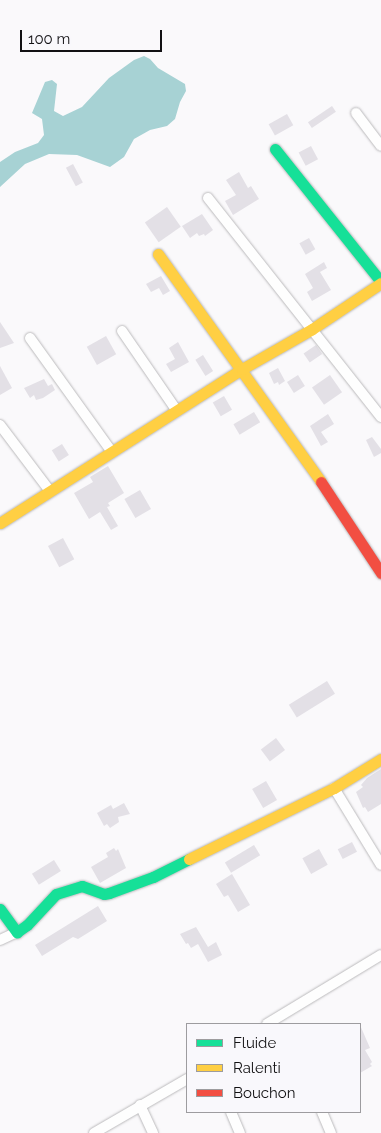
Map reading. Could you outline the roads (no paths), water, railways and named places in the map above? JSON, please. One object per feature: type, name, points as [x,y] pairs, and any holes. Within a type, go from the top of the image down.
[{"type":"street","points":[[356,113],[381,146]]},
{"type":"street","points":[[0,523],[242,369],[312,329],[381,282],[275,149]]},
{"type":"street","points":[[208,198],[381,417]]},
{"type":"street","points":[[158,254],[306,459],[381,573]]},
{"type":"street","points":[[122,331],[177,411]]},
{"type":"street","points":[[30,338],[112,452]]},
{"type":"street","points":[[0,426],[50,491]]},
{"type":"street","points":[[0,940],[27,925],[56,894],[82,886],[104,894],[153,877],[334,788],[381,759]]},
{"type":"street","points":[[334,788],[381,865]]},
{"type":"street","points":[[0,909],[17,932]]},
{"type":"street","points":[[281,1020],[381,955]]},
{"type":"street","points":[[94,1133],[186,1080]]},
{"type":"street","points":[[140,1105],[153,1133]]},
{"type":"street","points":[[231,1113],[240,1133]]},
{"type":"street","points":[[322,1113],[331,1133]]},
{"type":"water","points":[[144,56],[150,59],[158,68],[185,84],[186,91],[180,102],[175,119],[167,126],[150,130],[134,139],[124,157],[110,167],[77,155],[49,154],[25,164],[0,187],[0,162],[15,152],[38,143],[44,135],[42,119],[32,113],[45,82],[52,80],[57,84],[54,111],[63,116],[82,107],[109,78],[134,60]]}]
